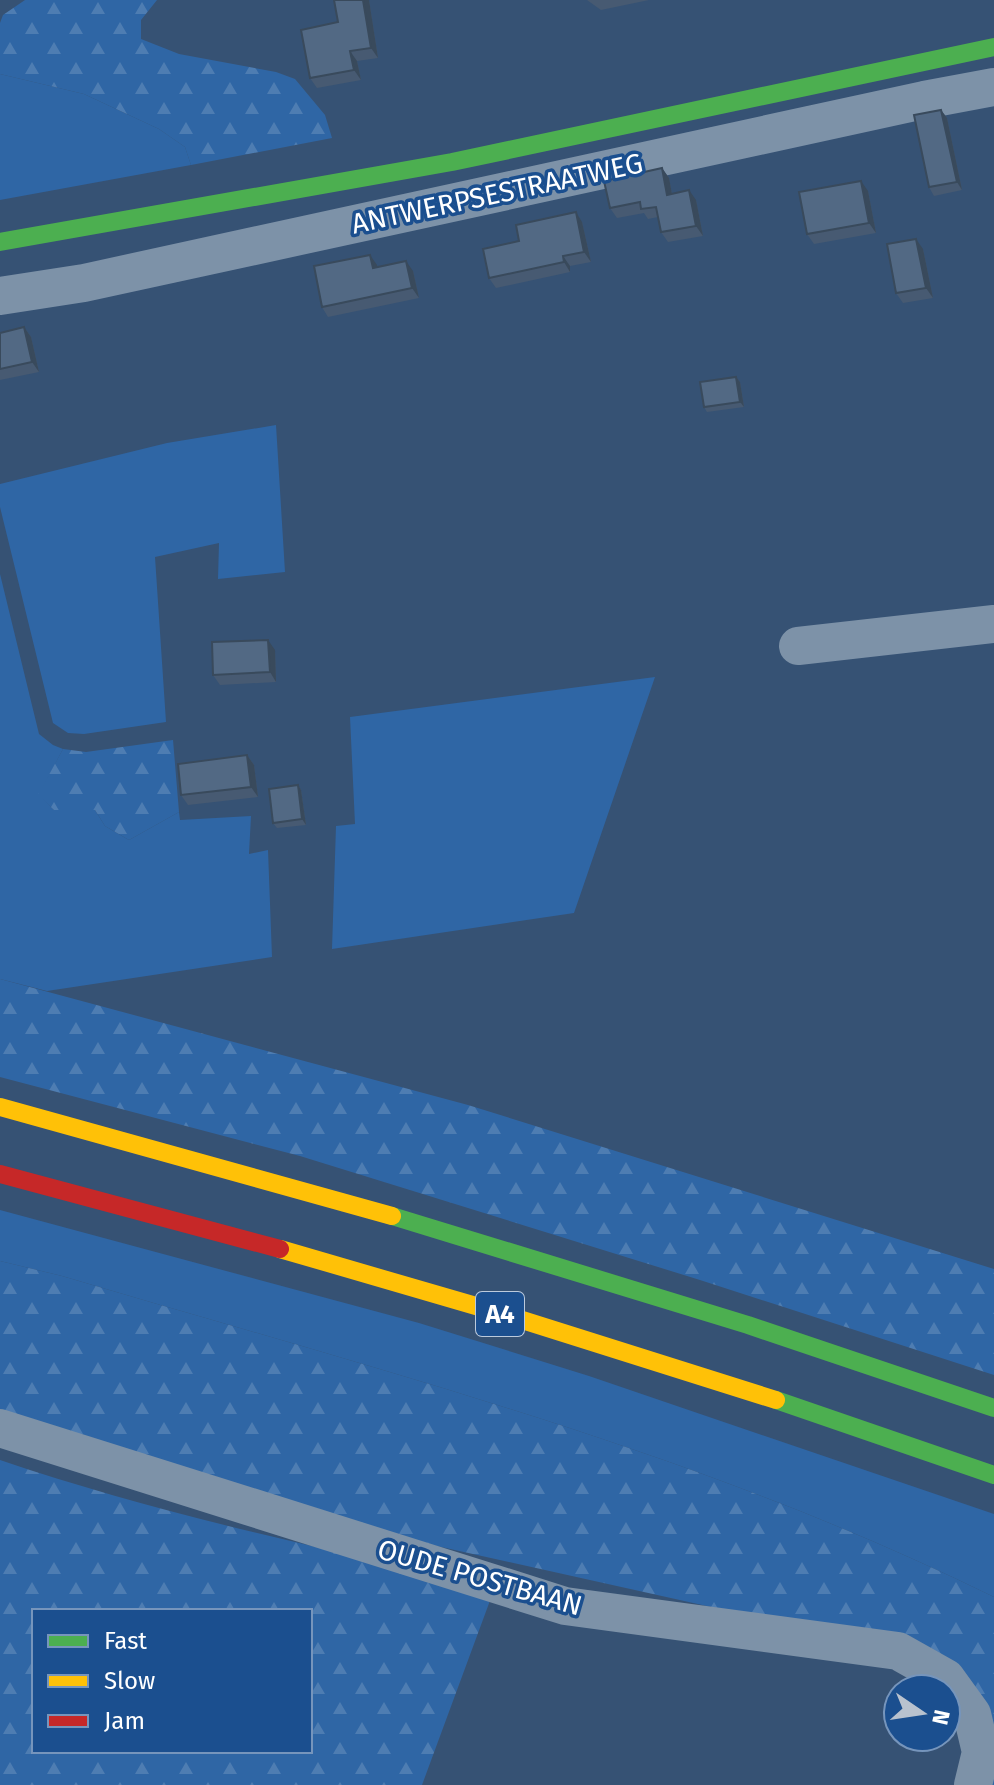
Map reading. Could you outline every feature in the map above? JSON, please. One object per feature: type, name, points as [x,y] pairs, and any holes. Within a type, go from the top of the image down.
[{"type":"main road","name":"ANTWERPSESTRAATWEG","points":[[0,242],[452,162],[994,47]]},
{"type":"main road","name":"A4","points":[[0,1107],[411,1219],[668,1298],[994,1408]]},
{"type":"main road","name":"A4","points":[[0,1174],[353,1270],[607,1346],[846,1423],[994,1475]]},
{"type":"street","name":"ANTWERPSESTRAATWEG","points":[[0,296],[84,283],[994,87]]},
{"type":"street","points":[[798,646],[994,624]]},
{"type":"street","name":"OUDE POSTBAAN","points":[[0,1428],[565,1606],[898,1651],[946,1678],[972,1714],[981,1752],[973,1785]]},
{"type":"green space","points":[[25,0],[157,0],[141,20],[141,39],[179,54],[276,72],[295,79],[325,115],[332,138],[191,165],[185,147],[159,129],[84,94],[0,74],[0,23],[3,15]]},
{"type":"green space","points":[[0,74],[84,94],[159,129],[185,147],[191,165],[0,200]]},
{"type":"green space","points":[[276,425],[285,572],[218,579],[219,543],[155,557],[166,722],[84,734],[68,733],[53,723],[0,507],[0,484],[167,443]]},
{"type":"green space","points":[[0,574],[39,734],[63,749],[39,795],[54,810],[95,810],[105,826],[129,840],[179,812],[180,820],[251,816],[249,854],[268,850],[272,957],[47,991],[0,979]]},
{"type":"green space","points":[[655,677],[574,913],[332,949],[336,826],[355,824],[350,717]]},
{"type":"green space","points":[[173,740],[179,812],[129,840],[105,826],[95,810],[54,810],[38,795],[63,749],[86,752]]},
{"type":"green space","points":[[0,979],[468,1105],[994,1269],[994,1375],[300,1156],[0,1077]]},
{"type":"green space","points":[[0,1210],[419,1323],[589,1376],[994,1514],[994,1597],[882,1545],[652,1456],[417,1380],[62,1276],[0,1261]]},
{"type":"green space","points":[[0,1261],[62,1276],[417,1380],[652,1456],[882,1545],[994,1597],[994,1785],[989,1785],[962,1731],[962,1673],[933,1673],[923,1654],[216,1497],[0,1428]]},
{"type":"green space","points":[[0,1460],[184,1515],[495,1587],[422,1785],[0,1785]]},
{"type":"building","points":[[334,0],[363,0],[371,48],[350,51],[354,70],[310,78],[301,30],[338,22]]},
{"type":"building","points":[[941,110],[957,182],[929,187],[914,115]]},
{"type":"building","points":[[662,168],[667,195],[689,190],[696,226],[661,232],[656,207],[641,209],[640,202],[610,208],[604,181]]},
{"type":"building","points":[[861,181],[869,223],[807,234],[799,192]]},
{"type":"building","points":[[576,212],[584,252],[563,256],[564,262],[489,278],[483,249],[519,241],[516,225]]},
{"type":"building","points":[[916,239],[926,288],[896,293],[887,244]]},
{"type":"building","points":[[370,255],[373,268],[406,261],[412,288],[322,307],[314,266]]},
{"type":"building","points":[[24,327],[32,362],[0,369],[0,333]]},
{"type":"building","points":[[736,377],[740,402],[704,407],[700,382]]},
{"type":"building","points":[[268,640],[270,672],[213,675],[212,642]]},
{"type":"building","points":[[247,755],[251,787],[181,795],[178,764]]},
{"type":"building","points":[[298,785],[302,819],[273,823],[269,789]]},
{"type":"traffic: fast","points":[[0,242],[452,162],[994,47]]},
{"type":"traffic: fast","points":[[392,1216],[748,1325],[994,1408]]},
{"type":"traffic: fast","points":[[776,1400],[994,1475]]},
{"type":"traffic: slow","points":[[0,1107],[392,1216]]},
{"type":"traffic: slow","points":[[280,1249],[500,1313],[776,1400]]},
{"type":"traffic: jam","points":[[0,1174],[280,1249]]}]
